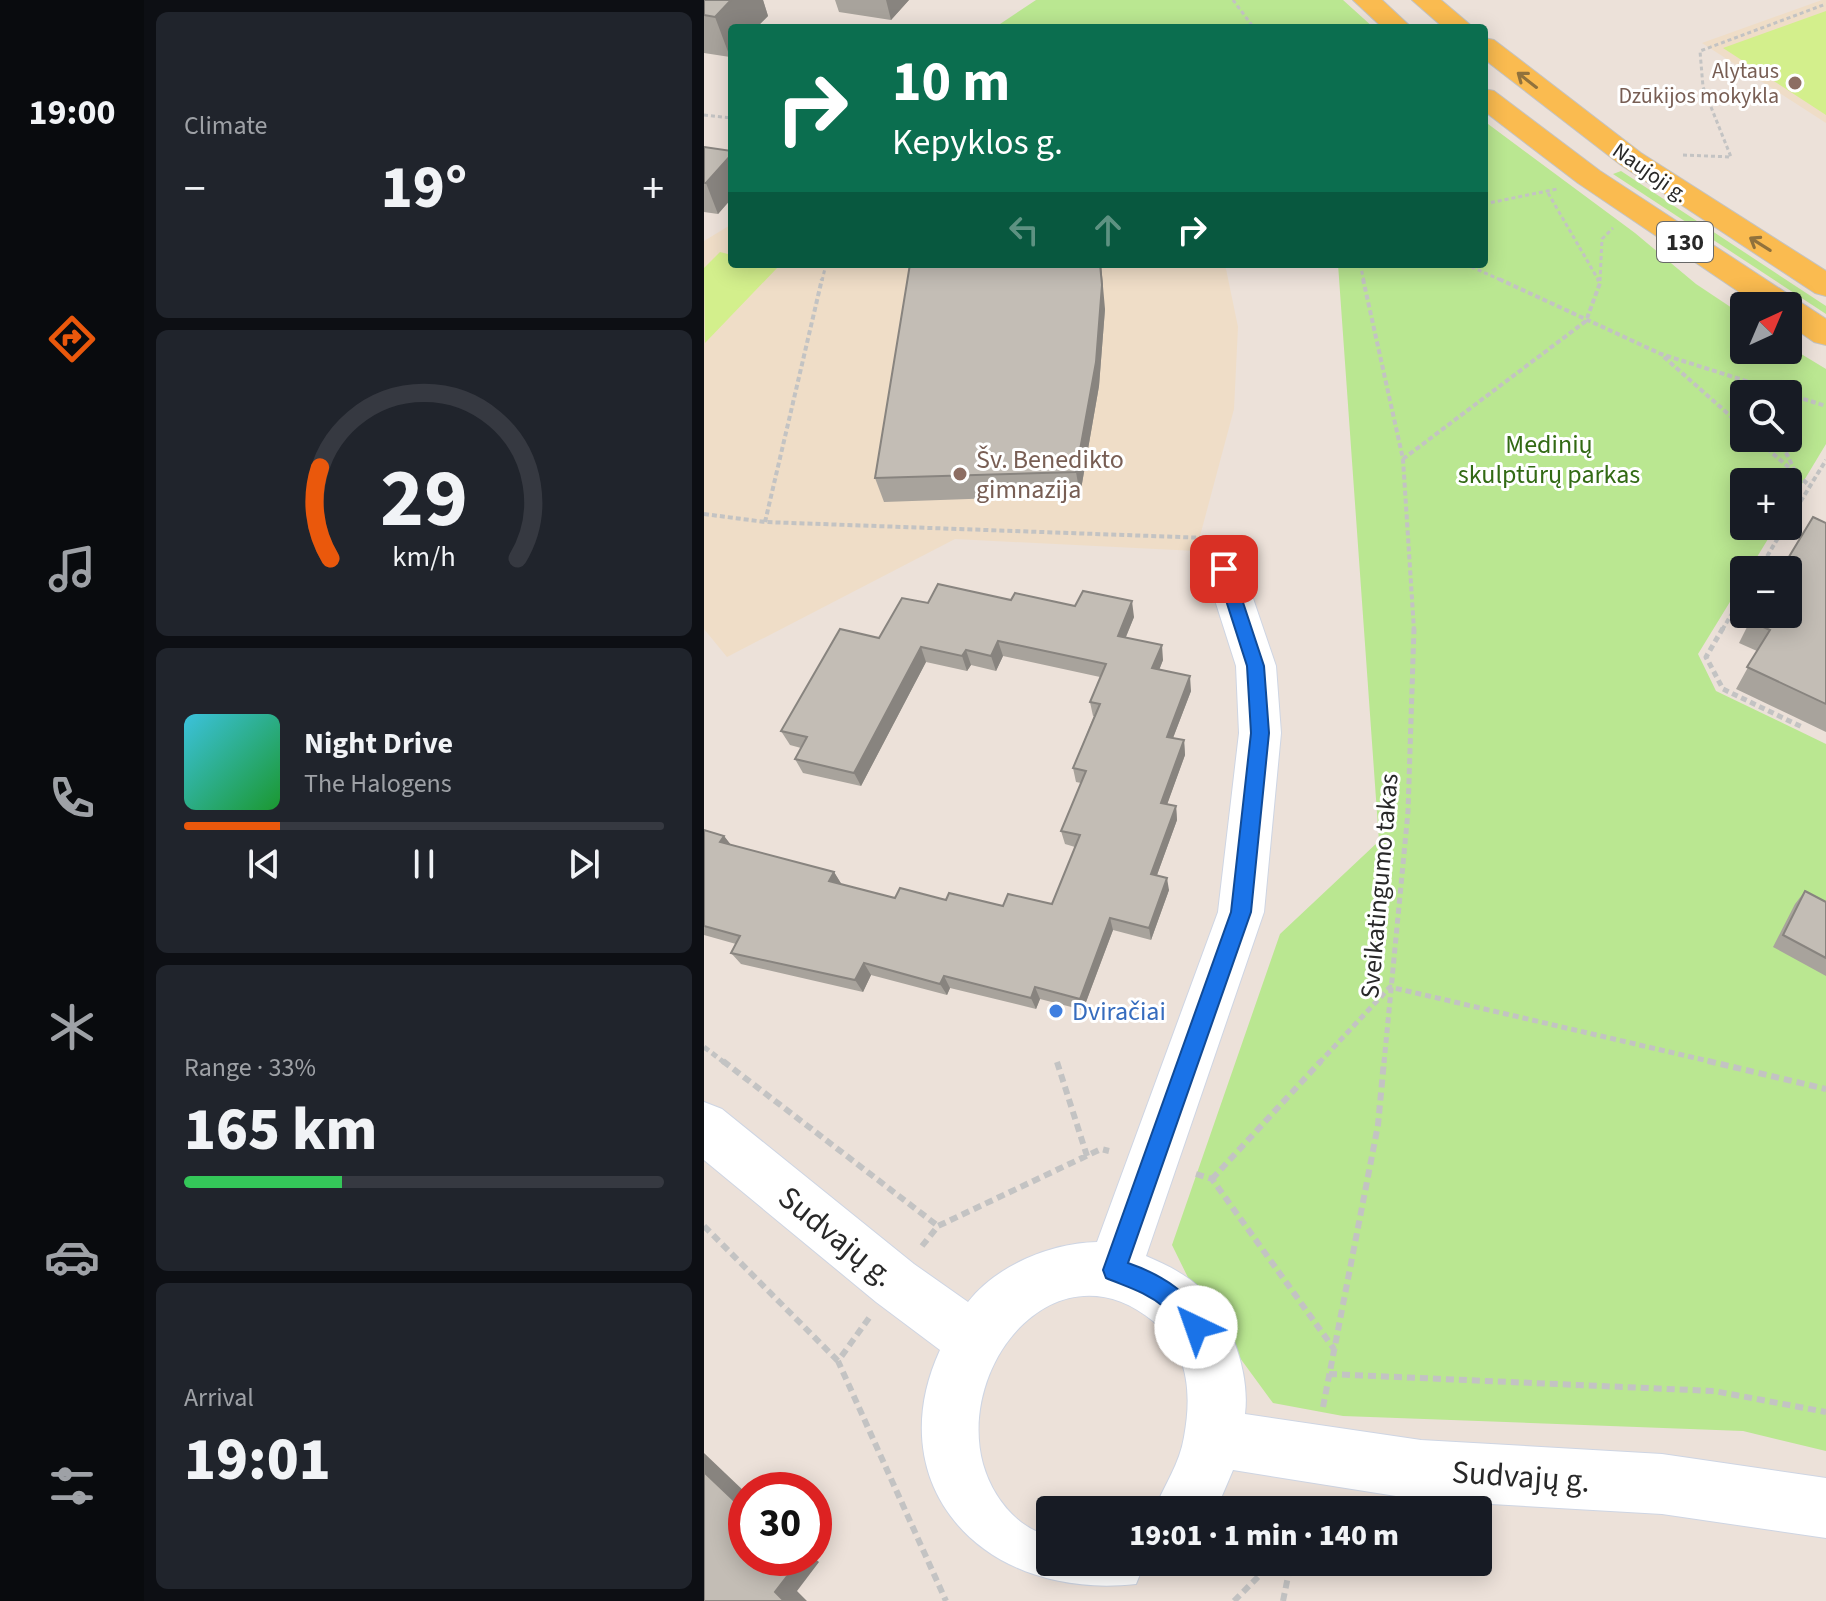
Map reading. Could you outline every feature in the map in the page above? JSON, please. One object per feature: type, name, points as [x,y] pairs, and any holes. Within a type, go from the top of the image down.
[{"type":"main road","points":[[1366,0],[1394,24]]},
{"type":"main road","points":[[1425,0],[1456,24]]},
{"type":"main road","name":"Naujoji g.","points":[[1488,49],[1631,159],[1826,286]]},
{"type":"main road","name":"Naujoji g.","points":[[1488,100],[1589,177],[1762,292]]},
{"type":"main road","points":[[1525,130],[1570,114]]},
{"type":"main road","points":[[1802,318],[1826,334]]},
{"type":"street","points":[[1114,1270],[1241,912],[1260,733],[1256,666],[1218,553]]},
{"type":"street","name":"Sudvajų g.","points":[[704,1127],[905,1291],[974,1340]]},
{"type":"street","points":[[1079,1578],[1025,1560],[991,1537],[965,1505],[950,1465],[947,1421],[956,1378],[974,1340],[995,1312],[1022,1290],[1052,1275],[1083,1269],[1114,1270],[1146,1281],[1174,1300],[1196,1327],[1212,1360],[1219,1398],[1216,1438],[1202,1481],[1193,1496]]},
{"type":"street","name":"Sudvajų g.","points":[[1216,1438],[1308,1483],[1436,1471],[1662,1484],[1826,1508]]},
{"type":"path","points":[[1233,0],[1251,24]]},
{"type":"path","points":[[1631,159],[1667,144],[1681,155],[1731,157],[1703,87],[1700,51],[1826,4]]},
{"type":"path","points":[[704,115],[728,118]]},
{"type":"path","points":[[1488,203],[1548,193],[1589,177]]},
{"type":"path","points":[[1548,193],[1600,283]]},
{"type":"path","points":[[1403,459],[1586,321],[1600,283],[1602,239],[1613,227]]},
{"type":"path","points":[[765,522],[825,268]]},
{"type":"path","name":"Sveikatingumo takas","points":[[1308,1483],[1378,1125],[1408,812],[1415,638],[1403,459],[1361,268]]},
{"type":"path","points":[[1473,268],[1661,354],[1743,380]]},
{"type":"path","points":[[1661,354],[1730,416]]},
{"type":"path","points":[[1802,399],[1826,406]]},
{"type":"path","points":[[1771,452],[1790,468]]},
{"type":"path","points":[[1802,499],[1826,460]]},
{"type":"path","points":[[1802,479],[1810,486]]},
{"type":"path","points":[[704,514],[765,522],[1218,553]]},
{"type":"path","points":[[1730,617],[1706,657],[1723,689],[1802,727]]},
{"type":"path","points":[[1334,1350],[1212,1179],[1390,987],[1826,1089]]},
{"type":"path","points":[[704,1047],[938,1226]]},
{"type":"path","points":[[1057,1062],[1087,1156]]},
{"type":"path","points":[[704,1226],[838,1361]]},
{"type":"path","points":[[1329,1374],[1427,1381],[1714,1391],[1826,1412]]},
{"type":"path","points":[[1234,1601],[1259,1576]]},
{"type":"path","points":[[1283,1601],[1288,1576]]},
{"type":"shaded area","name":"Alytaus Dzūkijos mokykla","points":[[1822,0],[1826,0],[1826,123],[1702,43]]},
{"type":"shaded area","name":"Šv. Benedikto gimnazija","points":[[728,226],[728,268],[1226,268],[1238,327],[1234,409],[1196,551],[955,539],[727,657],[704,629],[704,241]]},
{"type":"green space","points":[[1036,0],[1343,0],[1370,24],[1000,24]]},
{"type":"green space","name":"Alytaus Dzūkijos mokykla","points":[[1826,11],[1826,115],[1723,48]]},
{"type":"green space","name":"Medinių skulptūrų parkas","points":[[1488,124],[1730,307],[1730,364],[1802,364],[1802,354],[1826,369],[1826,444],[1802,484],[1802,468],[1730,468],[1730,540],[1767,540],[1758,556],[1730,556],[1730,602],[1698,654],[1716,691],[1826,744],[1826,1451],[1743,1431],[1343,1416],[1273,1403],[1202,1306],[1172,1245],[1280,934],[1379,841],[1338,268],[1488,268]]},
{"type":"green space","points":[[1621,171],[1826,306],[1826,314],[1802,298],[1802,292],[1793,292],[1613,174]]},
{"type":"green space","points":[[720,252],[728,254],[728,268],[777,268],[705,343],[704,268]]},
{"type":"building","points":[[704,0],[731,0],[715,17],[704,15]]},
{"type":"building","points":[[704,147],[728,150],[728,158],[704,183]]},
{"type":"building","points":[[909,268],[1100,268],[1102,285],[1096,362],[1076,472],[875,478]]},
{"type":"building","points":[[1813,517],[1826,523],[1826,704],[1747,667],[1770,630],[1766,628],[1802,628],[1802,556],[1789,556],[1802,540]]},
{"type":"building","points":[[938,584],[1011,600],[1015,593],[1075,606],[1083,591],[1132,601],[1118,636],[1162,645],[1152,668],[1190,676],[1167,737],[1184,740],[1161,803],[1176,806],[1151,874],[1167,878],[1149,928],[1110,918],[1080,999],[1035,987],[1031,998],[944,976],[940,984],[864,963],[855,980],[731,953],[740,936],[704,926],[704,830],[724,836],[720,842],[834,872],[829,881],[895,898],[900,888],[946,900],[949,893],[1003,906],[1008,894],[1052,904],[1080,835],[1061,831],[1086,771],[1073,768],[1100,704],[1090,702],[1106,664],[998,641],[991,656],[966,650],[962,656],[921,647],[854,773],[795,759],[807,737],[781,731],[840,629],[879,638],[902,598],[928,603]]},
{"type":"building","points":[[1805,891],[1826,902],[1826,958],[1783,935]]},
{"type":"building","points":[[704,1472],[728,1495],[728,1576],[787,1576],[775,1592],[784,1601],[704,1601]]},
{"type":"place","name":"Alytaus Dzūkijos mokykla","points":[[1795,83]]},
{"type":"place","name":"Šv. Benedikto gimnazija","points":[[960,474]]},
{"type":"place","name":"Dviračiai","points":[[1056,1011]]},
{"type":"route","points":[[1196,1327],[1174,1300],[1146,1281],[1114,1270],[1241,912],[1260,733],[1256,666],[1224,569]]}]
